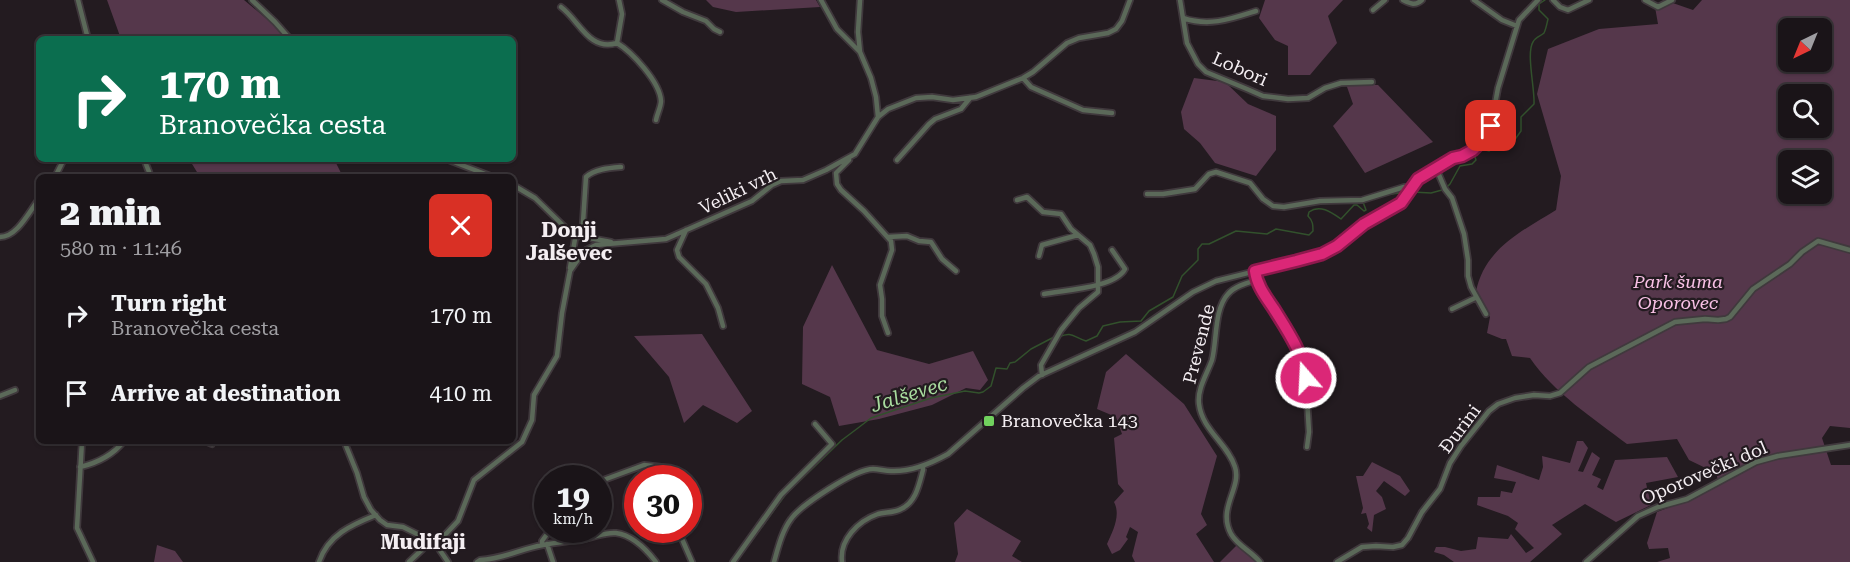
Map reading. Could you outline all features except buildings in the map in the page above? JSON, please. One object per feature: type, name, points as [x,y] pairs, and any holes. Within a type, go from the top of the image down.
[{"type":"street","points":[[78,0],[87,36]]},
{"type":"street","points":[[252,0],[287,36]]},
{"type":"street","points":[[617,43],[622,14],[619,0]]},
{"type":"street","points":[[663,0],[683,12],[706,21],[720,32]]},
{"type":"street","points":[[821,0],[837,29],[860,52]]},
{"type":"street","points":[[860,0],[858,32],[860,52],[871,78],[878,117]]},
{"type":"street","name":"Veliki vrh","points":[[570,272],[580,255],[596,245],[660,241],[752,201],[771,185],[781,181],[803,180],[826,170],[855,154],[878,117],[888,108],[916,98],[932,97],[953,100],[970,98],[1023,78],[1034,72],[1067,43],[1116,29],[1122,21],[1130,0]]},
{"type":"street","name":"Lobori","points":[[1180,0],[1187,43],[1198,64],[1206,72],[1263,96],[1276,99],[1308,98],[1341,82],[1372,82]]},
{"type":"street","points":[[1373,10],[1385,0]]},
{"type":"street","points":[[1403,0],[1417,4],[1422,0]]},
{"type":"street","points":[[1474,0],[1502,20],[1517,26]]},
{"type":"street","points":[[774,562],[789,520],[819,495],[862,471],[872,469],[903,471],[923,466],[948,454],[1023,388],[1042,375],[1135,332],[1200,288],[1226,277],[1322,254],[1337,246],[1364,224],[1401,203],[1418,179],[1453,158],[1473,150],[1483,140],[1491,126],[1498,88],[1517,26],[1523,15],[1538,0]]},
{"type":"street","points":[[1553,0],[1560,7],[1568,10],[1589,0]]},
{"type":"street","points":[[1645,0],[1658,7],[1672,0]]},
{"type":"street","points":[[561,7],[594,41],[603,46],[617,43],[634,56],[653,81],[661,100],[656,120]]},
{"type":"street","points":[[1183,18],[1200,22],[1214,21],[1232,19],[1256,10]]},
{"type":"street","points":[[1023,78],[1031,87],[1083,110],[1112,112]]},
{"type":"street","points":[[897,160],[929,124],[935,119],[961,110],[970,98]]},
{"type":"street","points":[[855,154],[836,173],[837,184],[891,241],[892,250],[880,285],[882,316],[888,333]]},
{"type":"street","points":[[454,162],[485,174]]},
{"type":"street","points":[[582,237],[586,177],[606,168],[621,167]]},
{"type":"street","points":[[1436,168],[1445,189],[1452,198],[1464,234],[1468,276],[1475,298],[1486,314]]},
{"type":"street","points":[[1147,194],[1195,189],[1209,174],[1216,172],[1250,183],[1263,199],[1273,206],[1284,207],[1320,201],[1362,200],[1404,188],[1411,190]]},
{"type":"street","points":[[516,187],[535,198],[573,235]]},
{"type":"street","points":[[1017,200],[1027,197],[1043,212],[1061,214],[1071,229],[1090,245],[1098,267],[1098,292],[1079,308],[1060,330],[1041,365],[1042,375]]},
{"type":"street","points":[[0,237],[13,233],[36,203]]},
{"type":"street","name":"Veliki vrh","points":[[686,230],[677,250],[679,257],[706,284],[718,308],[723,326]]},
{"type":"street","name":"Veliki vrh","points":[[409,562],[428,544],[435,543],[444,536],[458,521],[474,480],[517,447],[529,431],[534,395],[557,356],[574,243],[573,235],[617,244]]},
{"type":"street","points":[[888,237],[907,236],[919,241],[931,242],[942,259],[956,271]]},
{"type":"street","points":[[1039,256],[1042,245],[1078,236]]},
{"type":"street","name":"Đurini","points":[[1337,562],[1362,547],[1402,545],[1422,512],[1440,489],[1450,463],[1461,446],[1489,411],[1498,404],[1515,398],[1534,395],[1550,396],[1560,393],[1589,367],[1675,322],[1705,319],[1726,320],[1753,289],[1818,241],[1850,250]]},
{"type":"street","points":[[1044,294],[1099,285],[1118,278],[1125,269],[1112,250]]},
{"type":"street","points":[[1255,271],[1257,280],[1285,326],[1305,366],[1309,432],[1307,447]]},
{"type":"street","name":"Prevende","points":[[1257,280],[1234,289],[1227,294],[1221,304],[1211,361],[1201,389],[1199,403],[1209,429],[1229,454],[1235,467],[1237,477],[1226,514],[1227,525],[1239,545],[1252,553],[1260,562]]},
{"type":"street","points":[[1452,309],[1475,298]]},
{"type":"street","points":[[0,396],[15,390]]},
{"type":"street","points":[[733,562],[781,495],[832,444],[815,424]]},
{"type":"street","points":[[82,444],[77,528],[93,562]]},
{"type":"street","points":[[80,467],[105,458],[121,444]]},
{"type":"street","points":[[345,444],[364,497],[376,515],[387,525],[403,526],[435,543],[448,562]]},
{"type":"street","name":"Oporovečki dol","points":[[1586,562],[1638,516],[1658,507],[1687,499],[1756,462],[1778,456],[1850,445]]},
{"type":"street","points":[[842,562],[840,550],[857,525],[877,514],[900,510],[916,495],[923,466]]},
{"type":"street","points":[[319,562],[322,552],[332,538],[344,529],[376,515]]},
{"type":"street","points":[[477,562],[505,557],[544,545],[589,538],[606,532],[618,533],[632,539],[645,548],[656,562]]},
{"type":"street","points":[[684,543],[692,562]]},
{"type":"street","points":[[544,545],[553,562]]},
{"type":"green space","points":[[107,0],[244,0],[287,36],[120,36]]},
{"type":"green space","points":[[706,0],[816,0],[820,7],[736,12],[713,7]]},
{"type":"green space","points":[[1265,0],[1343,0],[1328,16],[1337,43],[1310,75],[1288,75],[1288,46],[1275,40],[1259,18]]},
{"type":"green space","name":"Park šuma Oporovec","points":[[1702,0],[1850,0],[1850,428],[1830,426],[1822,438],[1831,465],[1850,465],[1850,562],[1657,562],[1670,558],[1668,548],[1649,549],[1647,543],[1657,512],[1686,501],[1719,484],[1716,473],[1689,460],[1677,439],[1627,444],[1562,394],[1530,358],[1512,356],[1506,339],[1487,333],[1490,317],[1476,292],[1487,264],[1506,243],[1556,210],[1561,176],[1537,94],[1548,49],[1599,29],[1658,24],[1655,7],[1667,1],[1693,10]]},
{"type":"green space","points":[[1194,78],[1225,82],[1248,104],[1276,116],[1276,150],[1256,176],[1215,163],[1200,143],[1184,129],[1181,112]]},
{"type":"green space","points":[[1346,84],[1378,85],[1433,142],[1365,173],[1333,126],[1353,104]]},
{"type":"green space","points":[[191,162],[336,162],[342,174],[198,174]]},
{"type":"green space","points":[[832,265],[877,350],[929,364],[973,351],[988,380],[980,390],[966,388],[932,405],[879,419],[839,426],[830,397],[802,384],[803,327]]},
{"type":"green space","points":[[702,334],[752,411],[737,423],[703,405],[684,423],[669,377],[634,336]]},
{"type":"green space","points":[[1126,354],[1184,404],[1217,456],[1201,514],[1207,525],[1196,534],[1214,562],[1135,562],[1132,556],[1138,532],[1130,527],[1126,537],[1128,539],[1120,550],[1112,554],[1107,544],[1114,528],[1117,512],[1114,502],[1124,491],[1118,484],[1114,438],[1122,434],[1116,417],[1097,409],[1106,372]]},
{"type":"green space","points":[[1577,441],[1583,441],[1588,448],[1578,471],[1583,472],[1592,452],[1600,458],[1592,475],[1601,479],[1597,487],[1603,490],[1615,460],[1667,457],[1678,477],[1646,483],[1651,505],[1616,522],[1585,504],[1552,525],[1562,534],[1530,562],[1454,562],[1434,552],[1436,547],[1461,551],[1476,549],[1478,537],[1508,539],[1511,534],[1526,553],[1534,548],[1515,529],[1518,523],[1508,516],[1477,505],[1478,497],[1500,497],[1501,491],[1512,493],[1516,482],[1494,478],[1497,465],[1539,480],[1543,467],[1542,456],[1570,463]]},
{"type":"green space","points":[[1372,462],[1400,476],[1410,491],[1405,496],[1384,481],[1376,491],[1382,497],[1386,509],[1374,515],[1372,532],[1367,528],[1369,524],[1366,513],[1361,514],[1363,508],[1356,476],[1363,476]]},
{"type":"green space","points":[[967,509],[1021,541],[1012,556],[1022,562],[955,562],[958,554],[954,523]]},
{"type":"green space","points":[[157,545],[175,551],[183,562],[154,562]]},
{"type":"green space","points":[[1237,545],[1258,562],[1220,562]]},
{"type":"waterway","name":"Jalševec","points":[[1446,188],[1460,166],[1472,164],[1476,160],[1474,154],[1482,149],[1489,151],[1494,148],[1497,139],[1505,146],[1511,145],[1521,131],[1521,117],[1534,104],[1530,54],[1534,40],[1544,33],[1546,28],[1548,19],[1539,10],[1539,4],[1545,0]]},
{"type":"waterway","name":"Jalševec","points":[[1412,192],[1431,193],[1442,190]]},
{"type":"waterway","name":"Jalševec","points":[[1385,195],[1406,192]]},
{"type":"waterway","name":"Jalševec","points":[[1059,337],[1070,335],[1086,341],[1097,336],[1103,326],[1141,321],[1149,311],[1173,297],[1182,276],[1198,260],[1198,249],[1202,244],[1209,244],[1236,231],[1267,234],[1276,229],[1309,235],[1313,231],[1308,216],[1309,212],[1321,209],[1341,219],[1354,205],[1366,210],[1363,202]]},
{"type":"waterway","name":"Jalševec","points":[[736,562],[786,494],[842,440],[871,418],[931,398],[965,391],[983,392],[991,386],[996,368],[1007,369],[1010,363],[1054,337]]},
{"type":"place","name":"Branovečka 143","points":[[989,421]]},
{"type":"district","name":"Donji Jalševec","points":[[569,242]]},
{"type":"district","name":"Mudifaji","points":[[423,542]]},
{"type":"route","points":[[1306,378],[1305,366],[1298,351],[1261,289],[1255,271],[1322,254],[1337,246],[1364,224],[1401,203],[1418,179],[1453,158],[1473,150],[1483,140],[1491,126]]}]
